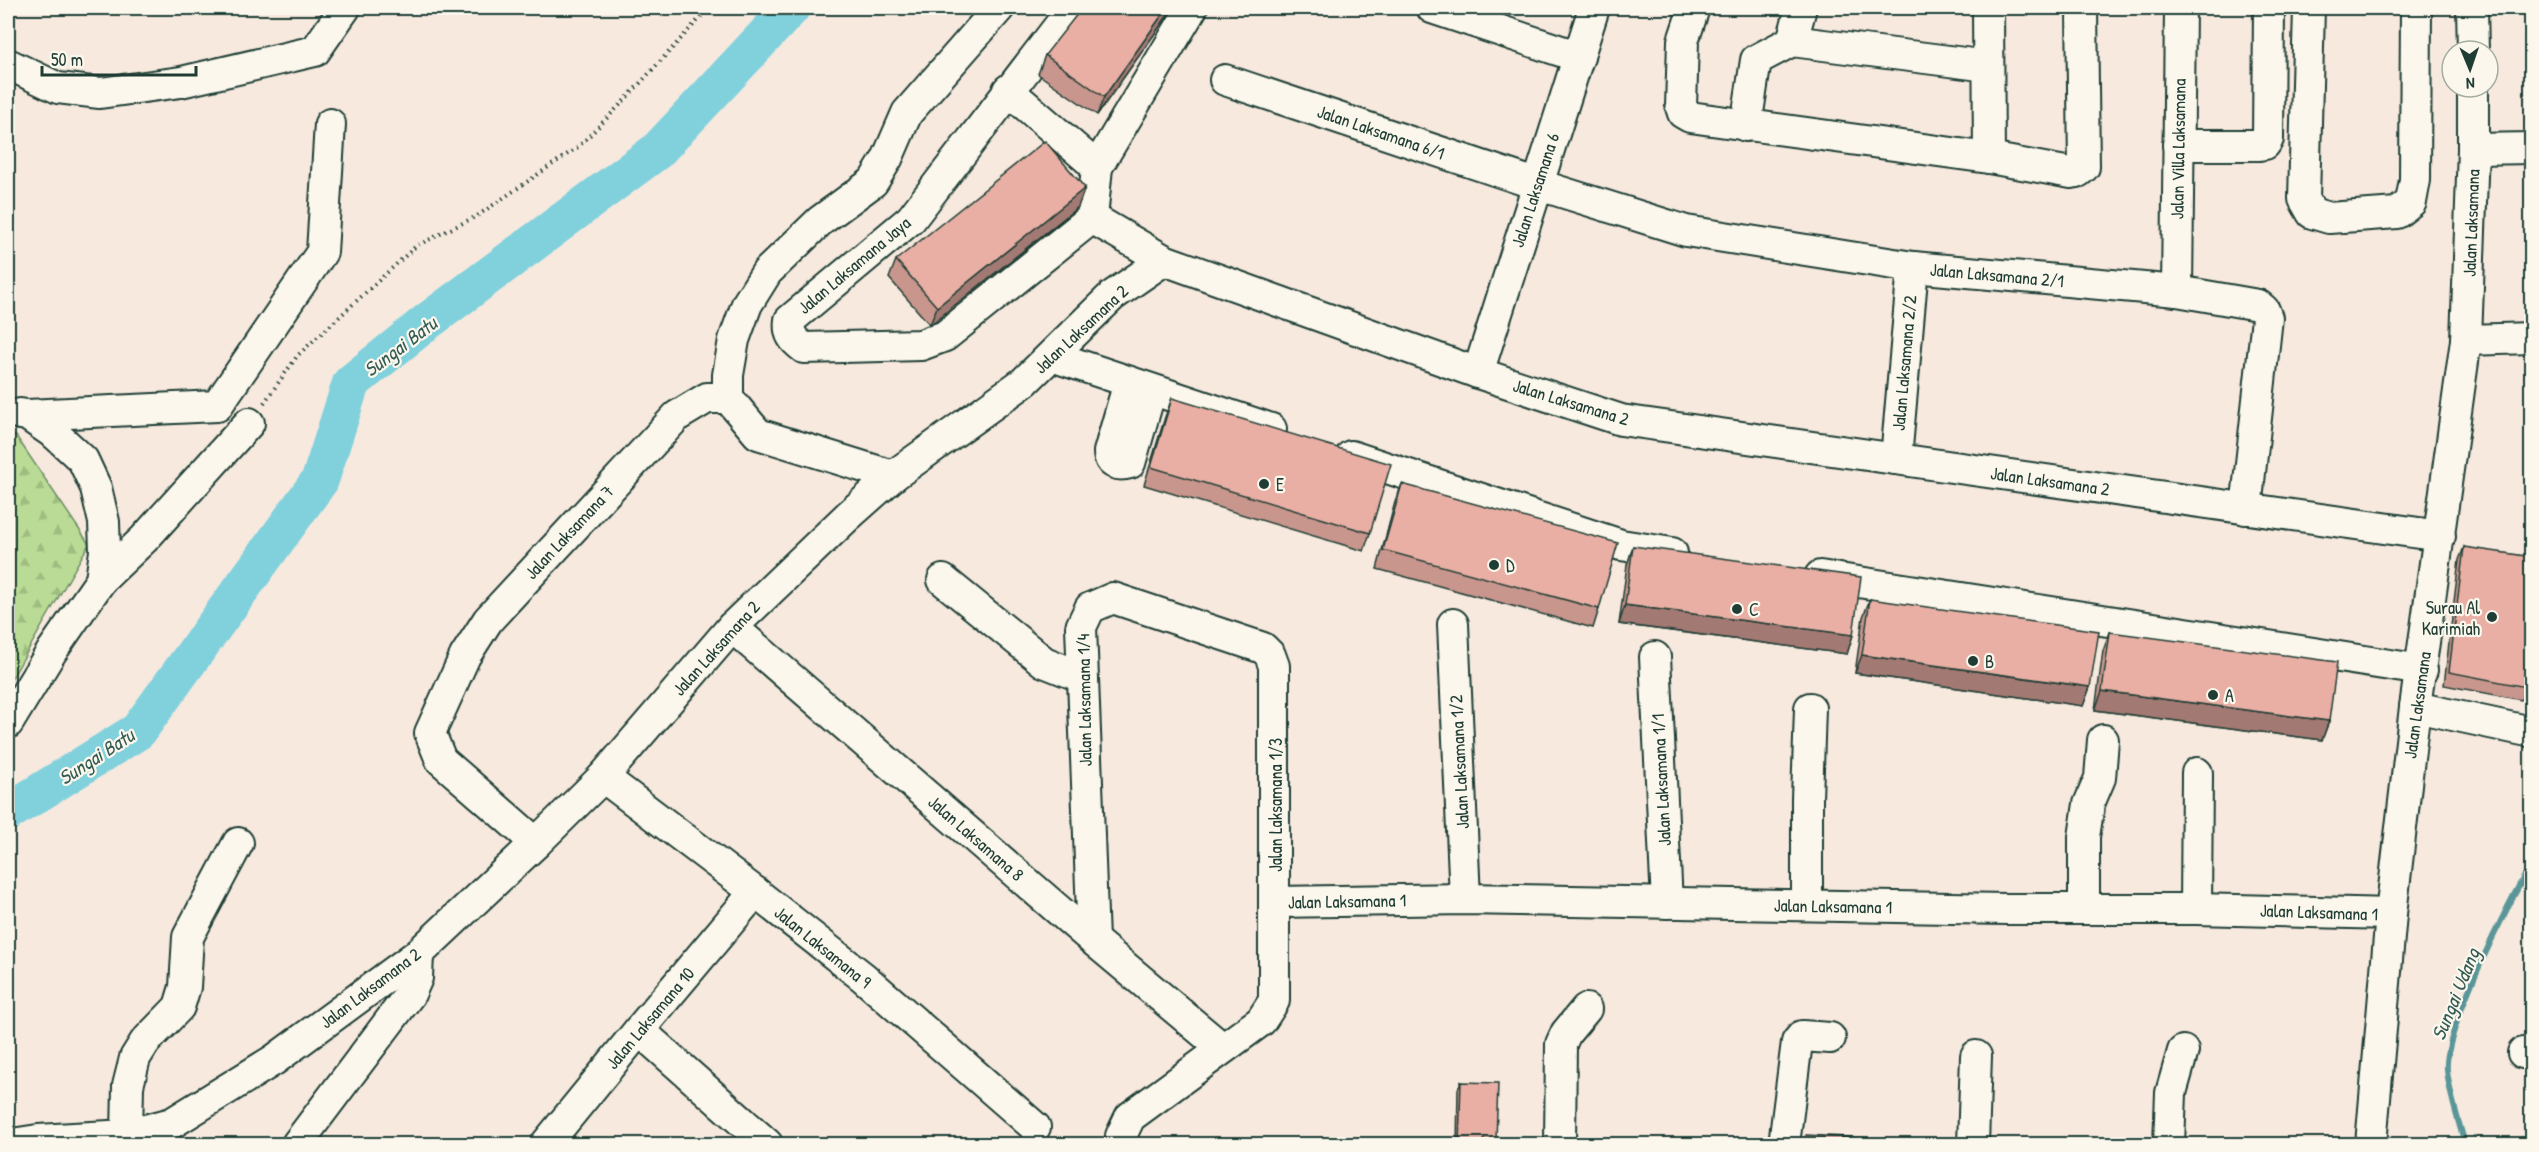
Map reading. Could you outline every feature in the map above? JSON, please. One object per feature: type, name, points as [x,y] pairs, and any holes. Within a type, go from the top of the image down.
[{"type":"street","points":[[8,64],[58,88],[100,93],[181,82],[315,51],[345,8]]},
{"type":"street","points":[[893,476],[758,434],[728,398],[728,375],[734,340],[747,304],[767,272],[820,221],[873,182],[887,159],[907,113],[999,8]]},
{"type":"street","name":"Jalan Laksamana Jaya","points":[[1073,8],[911,219],[789,320],[788,329],[794,340],[804,348],[921,345],[932,342],[945,336],[1092,218]]},
{"type":"street","points":[[1164,261],[1092,218],[1098,167],[1192,8]]},
{"type":"street","points":[[1432,8],[1579,57]]},
{"type":"street","name":"Jalan Laksamana 6","points":[[1478,373],[1536,184],[1594,8]]},
{"type":"street","points":[[1694,8],[1683,41],[1681,107],[1683,113],[1690,117],[1989,158],[2071,173],[2078,172],[2084,167],[2082,8]]},
{"type":"street","points":[[1792,41],[1801,8]]},
{"type":"street","points":[[1988,8],[1989,158]]},
{"type":"street","name":"Jalan Villa Laksamana","points":[[2177,291],[2180,8]]},
{"type":"street","points":[[2178,145],[2259,146],[2265,144],[2268,139],[2269,8]]},
{"type":"street","points":[[2309,8],[2304,200],[2312,213],[2329,218],[2397,213],[2411,201],[2415,180],[2416,8]]},
{"type":"street","points":[[2472,8],[2473,39]]},
{"type":"street","points":[[1746,126],[1756,60],[1792,41],[1988,66]]},
{"type":"street","name":"Jalan Laksamana 6/1","points":[[1225,80],[1536,184]]},
{"type":"street","points":[[1008,90],[1098,167]]},
{"type":"street","name":"Jalan Laksamana","points":[[2371,1144],[2391,914],[2415,706],[2422,670],[2466,339],[2473,99]]},
{"type":"street","points":[[17,414],[217,406],[322,252],[330,124]]},
{"type":"street","points":[[2473,149],[2532,148]]},
{"type":"street","name":"Jalan Laksamana 2/1","points":[[1536,184],[1686,231],[1913,267],[2177,291],[2258,305],[2264,310],[2267,318],[2246,509]]},
{"type":"street","name":"Jalan Laksamana 2","points":[[25,1142],[127,1134],[172,1123],[254,1073],[418,954],[603,777],[732,627],[893,476],[1024,382],[1112,296],[1164,261],[1478,373],[1621,420],[2440,536]]},
{"type":"street","name":"Jalan Laksamana 2/2","points":[[1896,459],[1913,267]]},
{"type":"street","points":[[2466,339],[2532,338]]},
{"type":"street","points":[[1052,356],[1296,438]]},
{"type":"street","name":"Jalan Laksamana 7","points":[[536,843],[441,760],[430,733],[435,720],[465,656],[488,620],[677,416],[707,398],[728,398]]},
{"type":"street","points":[[17,414],[56,435],[83,460],[96,488],[104,522],[105,551],[101,580]]},
{"type":"street","points":[[8,723],[52,651],[101,580],[144,539],[249,423]]},
{"type":"street","points":[[1330,449],[1621,545],[1703,558]]},
{"type":"street","points":[[1797,572],[2422,670]]},
{"type":"street","points":[[943,580],[1044,662],[1082,677]]},
{"type":"street","name":"Jalan Laksamana 1/4","points":[[1093,940],[1082,677],[1082,627],[1090,608],[1113,598],[1263,648]]},
{"type":"street","name":"Jalan Laksamana 1/2","points":[[1453,624],[1465,899]]},
{"type":"street","name":"Jalan Laksamana 8","points":[[732,627],[1093,940],[1222,1048]]},
{"type":"street","name":"Jalan Laksamana 1/3","points":[[1124,1144],[1121,1136],[1130,1117],[1261,1021],[1275,1001],[1274,666],[1270,655],[1263,648]]},
{"type":"street","name":"Jalan Laksamana 1/1","points":[[1655,657],[1667,903]]},
{"type":"street","points":[[2415,706],[2532,732]]},
{"type":"street","points":[[1807,905],[1810,708]]},
{"type":"street","points":[[2084,909],[2084,837],[2089,804],[2100,778],[2103,740]]},
{"type":"street","points":[[2196,909],[2197,773]]},
{"type":"street","name":"Jalan Laksamana 9","points":[[603,777],[863,977],[1035,1127]]},
{"type":"street","points":[[127,1134],[128,1086],[135,1058],[145,1042],[179,1007],[185,987],[188,937],[238,843]]},
{"type":"street","name":"Jalan Laksamana 10","points":[[546,1144],[755,892]]},
{"type":"street","name":"Jalan Laksamana 1","points":[[1275,902],[1465,899],[2196,909],[2391,914]]},
{"type":"street","points":[[297,1144],[410,994],[417,978],[418,954]]},
{"type":"street","points":[[1560,1144],[1561,1044],[1566,1033],[1586,1010]]},
{"type":"street","points":[[639,1030],[767,1144]]},
{"type":"street","points":[[1784,1144],[1797,1042],[1802,1036],[1830,1038]]},
{"type":"street","points":[[2169,1144],[2171,1093],[2183,1051]]},
{"type":"street","points":[[1973,1144],[1976,1056]]},
{"type":"path","points":[[249,423],[298,354],[416,246],[477,216],[578,147],[622,103],[709,8]]},
{"type":"green space","points":[[8,435],[16,436],[89,544],[8,685]]},
{"type":"building","points":[[1082,8],[1167,8],[1104,97],[1045,55]]},
{"type":"building","points":[[1045,141],[1085,188],[937,307],[896,260]]},
{"type":"building","name":"E","points":[[1172,398],[1391,464],[1370,533],[1151,467]]},
{"type":"building","name":"D","points":[[1402,484],[1618,543],[1599,609],[1383,550]]},
{"type":"building","name":"C","points":[[1633,546],[1861,577],[1853,635],[1625,605]]},
{"type":"building","name":"Surau Al Karimiah","points":[[2464,547],[2532,557],[2532,667],[2526,687],[2449,672]]},
{"type":"building","name":"B","points":[[1870,599],[2099,631],[2090,687],[1862,655]]},
{"type":"building","name":"A","points":[[2110,632],[2337,662],[2329,721],[2102,691]]},
{"type":"building","points":[[1461,1082],[1498,1083],[1496,1140],[1483,1140],[1483,1144],[1459,1144]]},
{"type":"building","points":[[1806,1135],[1882,1139],[1882,1144],[1806,1144]]},
{"type":"waterway","name":"Sungai Batu","points":[[8,812],[138,731],[320,480],[351,383],[428,321],[657,151],[791,8]]},
{"type":"waterway","name":"Sungai Udang","points":[[2462,1144],[2463,1137],[2448,1078],[2449,1051],[2455,1027],[2479,966],[2532,863]]},
{"type":"place","name":"E","points":[[1264,484]]},
{"type":"place","name":"D","points":[[1494,565]]},
{"type":"place","name":"C","points":[[1737,609]]},
{"type":"place","name":"Surau Al Karimiah","points":[[2492,617]]},
{"type":"place","name":"B","points":[[1973,661]]},
{"type":"place","name":"A","points":[[2213,695]]}]
